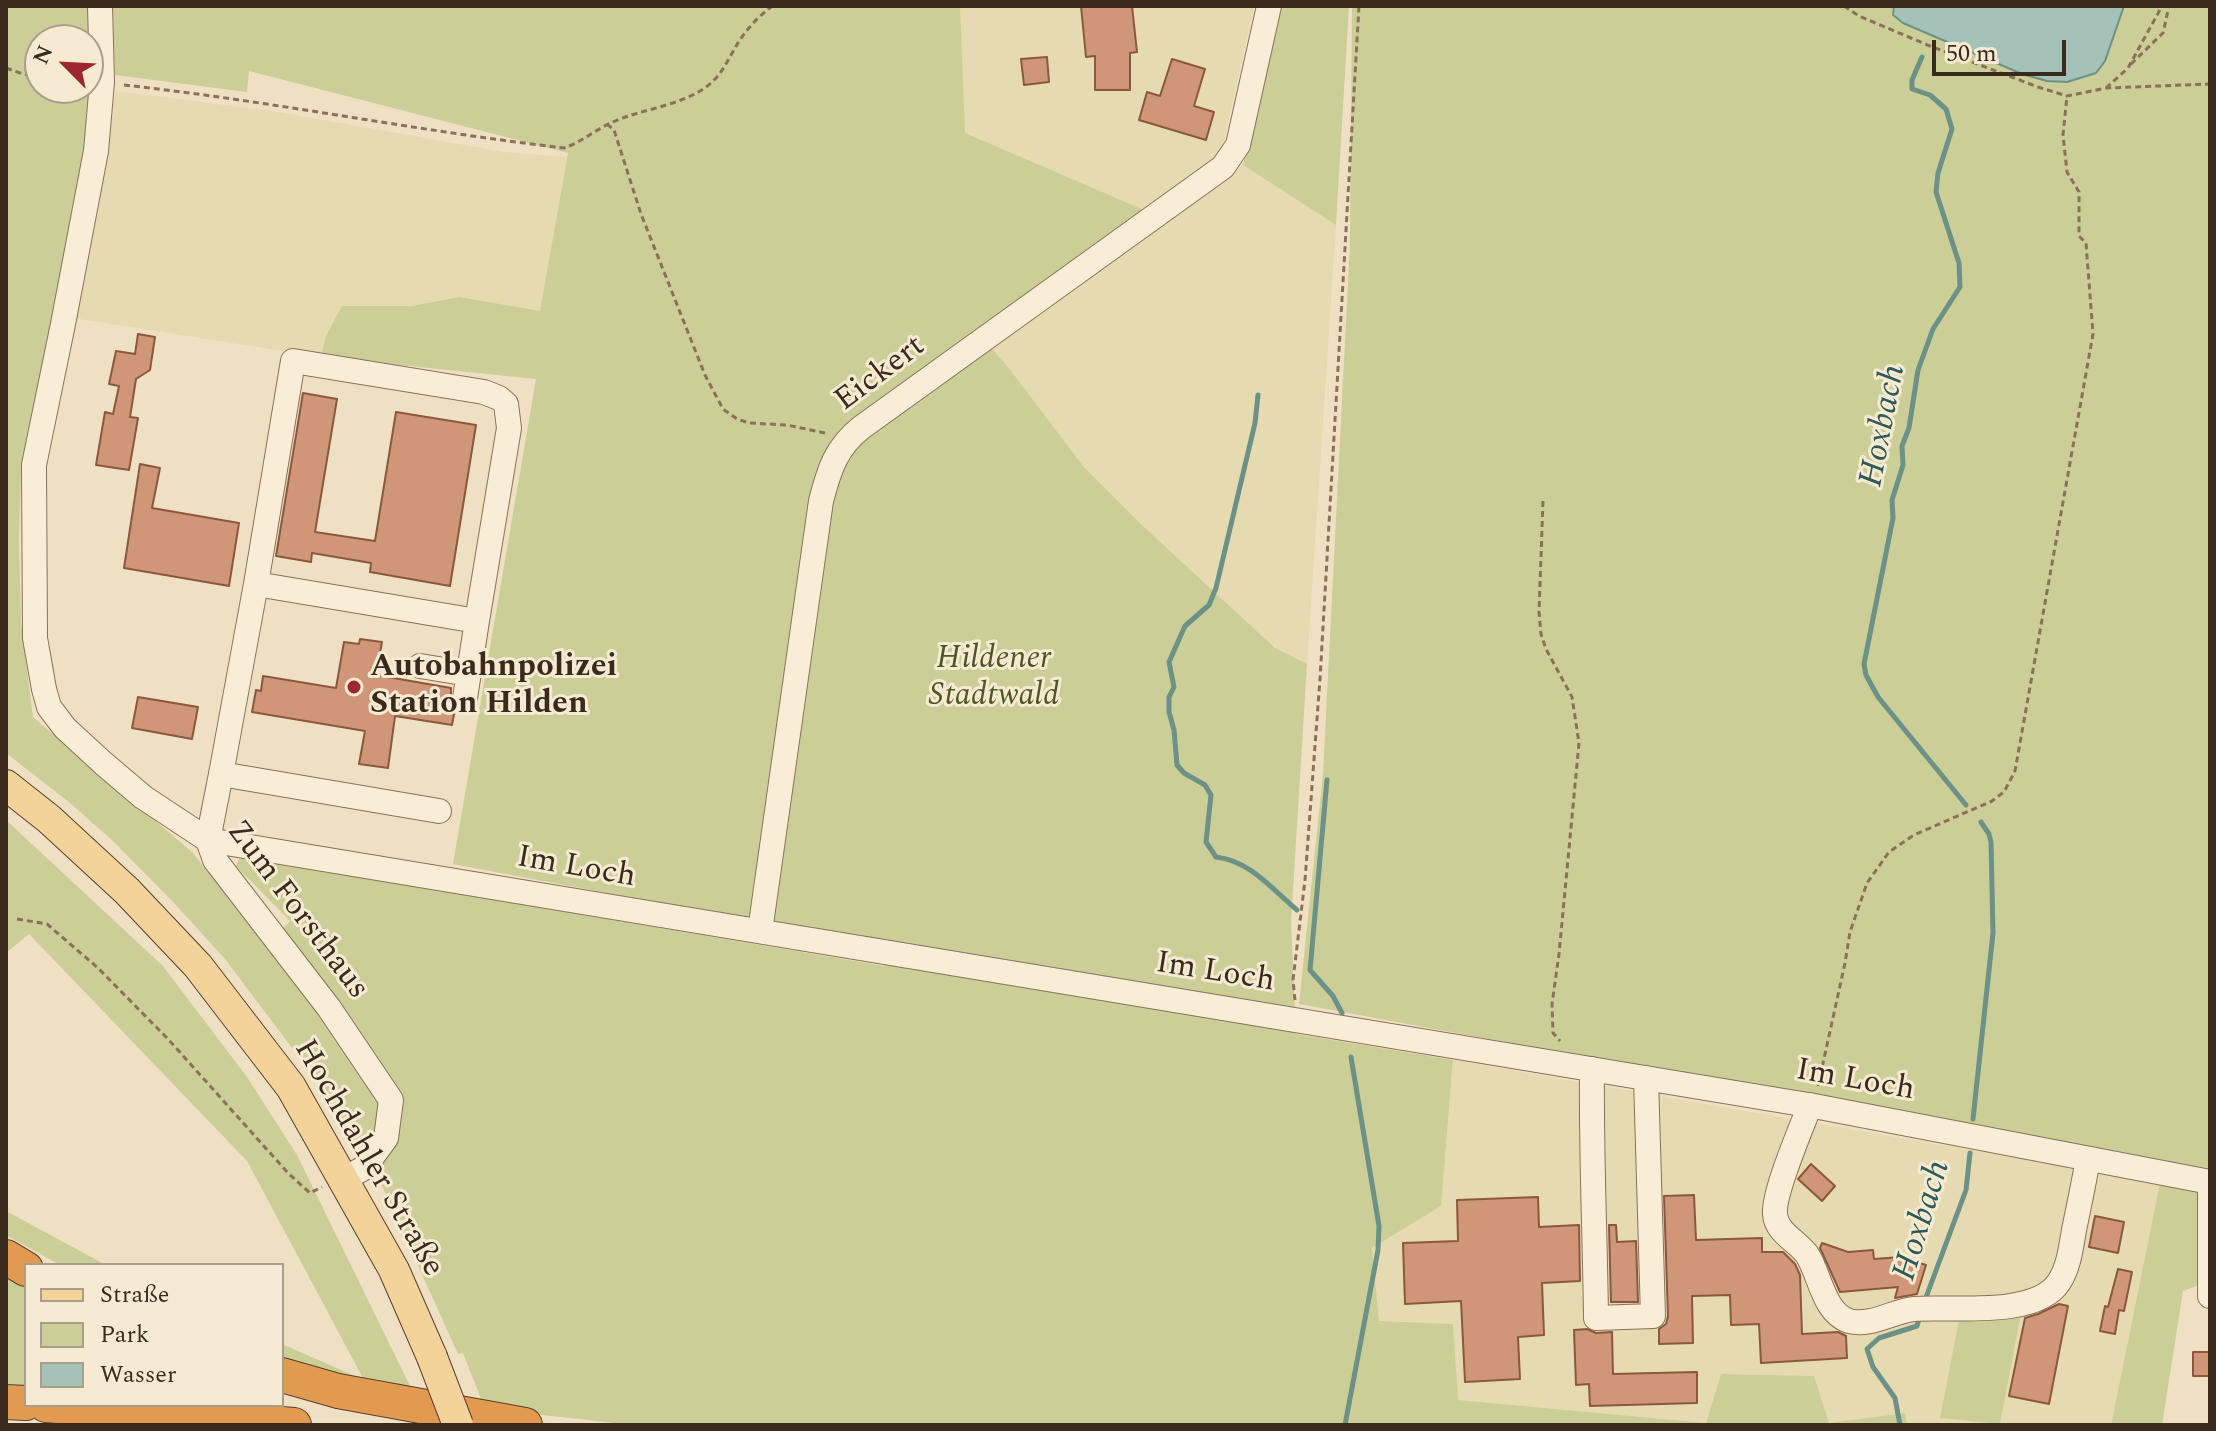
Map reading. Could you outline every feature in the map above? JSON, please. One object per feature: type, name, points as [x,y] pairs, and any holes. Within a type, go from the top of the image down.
[{"type":"highway","points":[[6,1257],[24,1268]]},
{"type":"highway","points":[[284,1376],[338,1391],[525,1425]]},
{"type":"highway","points":[[71,1407],[294,1425]]},
{"type":"main road","name":"Hochdahler Straße","points":[[6,785],[49,819],[127,891],[198,966],[291,1087],[394,1270],[458,1425]]},
{"type":"street","name":"Eickert","points":[[760,931],[821,501],[842,445],[862,427],[1223,167],[1238,145],[1269,6]]},
{"type":"street","name":"Zum Forsthaus","points":[[100,104],[96,151],[34,465],[35,638],[44,689],[49,707],[65,728],[103,763],[143,797],[208,840],[215,860],[329,1008],[391,1100],[386,1138],[364,1168],[344,1179]]},
{"type":"street","points":[[208,840],[256,584],[293,361],[484,392],[506,404],[509,428],[465,698]]},
{"type":"street","points":[[256,584],[477,621]]},
{"type":"street","points":[[420,666],[469,674]]},
{"type":"street","points":[[221,774],[439,811]]},
{"type":"street","name":"Im Loch","points":[[208,840],[1812,1106],[2210,1182]]},
{"type":"street","points":[[1592,1069],[1591,1158],[1596,1318],[1653,1316],[1646,1078]]},
{"type":"street","points":[[1812,1106],[1777,1195],[1774,1214],[1781,1228],[1805,1251],[1836,1313],[1847,1320],[1860,1322],[1915,1309],[1992,1308],[2034,1300],[2050,1292],[2059,1282],[2068,1261],[2088,1159]]},
{"type":"street","points":[[2210,1182],[2210,1296]]},
{"type":"path","points":[[104,82],[240,98],[495,140],[564,148],[607,124],[658,109],[702,90],[721,71],[755,21],[772,6]]},
{"type":"path","points":[[1298,1006],[1293,980],[1305,880],[1320,679],[1359,6]]},
{"type":"path","points":[[1844,6],[1859,16],[1930,46],[2067,96],[2106,88],[2210,84]]},
{"type":"path","points":[[2128,68],[2162,6]]},
{"type":"path","points":[[2106,88],[2163,33],[2169,6]]},
{"type":"path","points":[[1812,1106],[1850,932],[1867,883],[1889,852],[1914,835],[1992,801],[2004,792],[2015,771],[2093,334],[2086,243],[2079,236],[2079,192],[2067,172],[2063,135],[2067,96]]},
{"type":"path","points":[[607,124],[614,130],[641,214],[705,375],[723,409],[749,423],[787,425],[823,432],[842,445]]},
{"type":"path","points":[[1543,501],[1541,634],[1572,697],[1579,743],[1552,1022],[1553,1033],[1560,1042],[1589,1061],[1592,1069]]},
{"type":"path","points":[[17,919],[47,924],[98,968],[168,1039],[302,1187],[310,1193],[344,1179]]},
{"type":"shaded area","points":[[960,6],[1254,6],[1220,159],[1144,210],[964,133]]},
{"type":"shaded area","points":[[116,91],[279,112],[504,152],[567,157],[540,312],[459,297],[412,306],[342,306],[321,357],[73,318]]},
{"type":"shaded area","points":[[1243,165],[1336,225],[1307,664],[1275,648],[1143,526],[1083,466],[990,348]]},
{"type":"shaded area","points":[[1453,1060],[2160,1183],[2111,1425],[1907,1425],[1905,1413],[1829,1423],[1814,1376],[1721,1374],[1706,1423],[1457,1400],[1453,1324],[1379,1321],[1371,1248],[1441,1206]]},
{"type":"green space","name":"Hildener Stadtwald","points":[[6,6],[97,6],[98,24],[24,24],[24,104],[94,104],[57,315],[21,472],[21,622],[33,717],[192,852],[266,946],[290,921],[236,866],[240,857],[884,966],[888,946],[453,864],[536,379],[321,357],[326,336],[342,306],[412,306],[459,297],[540,311],[568,153],[249,71],[247,92],[115,75],[111,6],[960,6],[965,133],[1144,210],[979,334],[1083,466],[1275,648],[1307,664],[1291,922],[1296,1034],[1453,1060],[1441,1206],[1372,1248],[1379,1321],[1453,1324],[1458,1400],[1706,1423],[1721,1374],[1814,1376],[1829,1423],[1905,1413],[1907,1425],[633,1425],[524,1413],[483,1404],[463,1353],[458,1354],[383,1188],[311,1073],[225,959],[113,841],[6,753]]},
{"type":"green space","points":[[1279,6],[1349,6],[1336,225],[1243,165]]},
{"type":"green space","points":[[1352,6],[1894,6],[1894,15],[1903,23],[1931,35],[2105,61],[2124,6],[2210,6],[2210,1172],[1299,1004],[1323,774],[1350,243]]},
{"type":"green space","points":[[6,820],[163,966],[247,1077],[297,1155],[412,1390],[315,1371],[284,1361],[284,1345],[364,1380],[247,1161],[29,934],[6,953]]},
{"type":"green space","points":[[2160,1183],[2210,1194],[2210,1281],[2183,1291],[2162,1425],[2111,1425]]},
{"type":"green space","points":[[6,1211],[102,1263],[56,1263],[6,1235]]},
{"type":"green space","points":[[6,1270],[24,1281],[24,1392],[6,1390]]},
{"type":"green space","points":[[2021,1313],[2000,1424],[1940,1418],[1960,1315]]},
{"type":"water","points":[[1894,6],[2124,6],[2105,61],[2096,73],[2067,82],[2047,81],[2022,74],[1903,23],[1893,15]]},
{"type":"building","points":[[1081,6],[1132,6],[1137,52],[1130,53],[1130,90],[1095,90],[1095,56],[1086,57]]},
{"type":"building","points":[[1047,57],[1049,82],[1024,85],[1021,59]]},
{"type":"building","points":[[1172,59],[1205,69],[1194,106],[1214,112],[1206,140],[1139,120],[1147,92],[1160,96]]},
{"type":"building","points":[[138,334],[155,337],[150,370],[136,379],[130,417],[138,418],[129,470],[96,465],[105,412],[113,414],[119,386],[109,384],[116,351],[135,354]]},
{"type":"building","points":[[303,393],[337,399],[315,532],[375,541],[396,412],[476,425],[450,586],[370,572],[371,563],[312,553],[311,562],[276,556]]},
{"type":"building","points":[[140,464],[160,468],[152,508],[239,523],[229,586],[124,568]]},
{"type":"building","points":[[360,639],[382,642],[376,675],[451,688],[451,703],[455,709],[452,725],[395,716],[388,768],[359,764],[365,731],[252,712],[256,690],[261,691],[263,676],[336,688],[344,642],[359,644]]},
{"type":"building","points":[[138,697],[198,707],[192,739],[132,728]]},
{"type":"building","points":[[1811,1164],[1835,1186],[1822,1201],[1798,1179]]},
{"type":"building","points":[[1694,1195],[1696,1240],[1762,1238],[1762,1252],[1783,1252],[1795,1264],[1800,1275],[1802,1334],[1838,1332],[1846,1336],[1847,1358],[1761,1363],[1759,1324],[1731,1325],[1730,1295],[1692,1296],[1693,1343],[1659,1344],[1659,1329],[1666,1324],[1668,1316],[1664,1196]]},
{"type":"building","points":[[1538,1197],[1539,1227],[1579,1225],[1580,1281],[1542,1283],[1544,1335],[1518,1337],[1520,1379],[1465,1382],[1461,1301],[1405,1304],[1403,1243],[1458,1241],[1457,1200]]},
{"type":"building","points":[[2095,1216],[2124,1222],[2118,1253],[2089,1247]]},
{"type":"building","points":[[1609,1225],[1616,1225],[1617,1242],[1636,1241],[1638,1302],[1611,1302]]},
{"type":"building","points":[[1822,1243],[1848,1252],[1873,1250],[1874,1259],[1901,1257],[1926,1265],[1917,1294],[1895,1298],[1898,1287],[1840,1292],[1820,1248]]},
{"type":"building","points":[[2118,1269],[2132,1272],[2124,1311],[2119,1310],[2115,1334],[2100,1331]]},
{"type":"building","points":[[2059,1304],[2068,1306],[2049,1404],[2009,1396],[2025,1318]]},
{"type":"building","points":[[1587,1329],[1596,1333],[1612,1332],[1613,1374],[1697,1372],[1697,1403],[1590,1406],[1589,1384],[1576,1385],[1574,1330]]},
{"type":"building","points":[[2193,1352],[2210,1352],[2210,1376],[2193,1376]]},
{"type":"waterway","name":"Hoxbach","points":[[1922,57],[1912,80],[1912,89],[1930,95],[1946,109],[1952,129],[1938,173],[1936,192],[1959,263],[1960,287],[1933,329],[1918,370],[1909,428],[1902,446],[1903,465],[1892,500],[1893,518],[1864,664],[1866,675],[1878,697],[1966,805]]},
{"type":"waterway","points":[[1258,395],[1255,423],[1216,588],[1209,605],[1185,626],[1169,662],[1174,687],[1169,697],[1169,712],[1177,765],[1184,773],[1205,785],[1211,795],[1206,842],[1216,857],[1250,870],[1297,910]]},
{"type":"waterway","points":[[1327,780],[1310,970],[1333,996],[1342,1013]]},
{"type":"waterway","name":"Hoxbach","points":[[1973,1119],[1993,933],[1991,842],[1981,822]]},
{"type":"waterway","points":[[1345,1425],[1378,1250],[1379,1226],[1351,1057]]},
{"type":"waterway","name":"Hoxbach","points":[[1925,1300],[1966,1190],[1970,1153]]},
{"type":"waterway","name":"Hoxbach","points":[[1900,1425],[1895,1398],[1873,1367],[1867,1349],[1879,1338],[1917,1326],[1920,1315]]},
{"type":"place","name":"Autobahnpolizei Station Hilden","points":[[354,687]]}]
